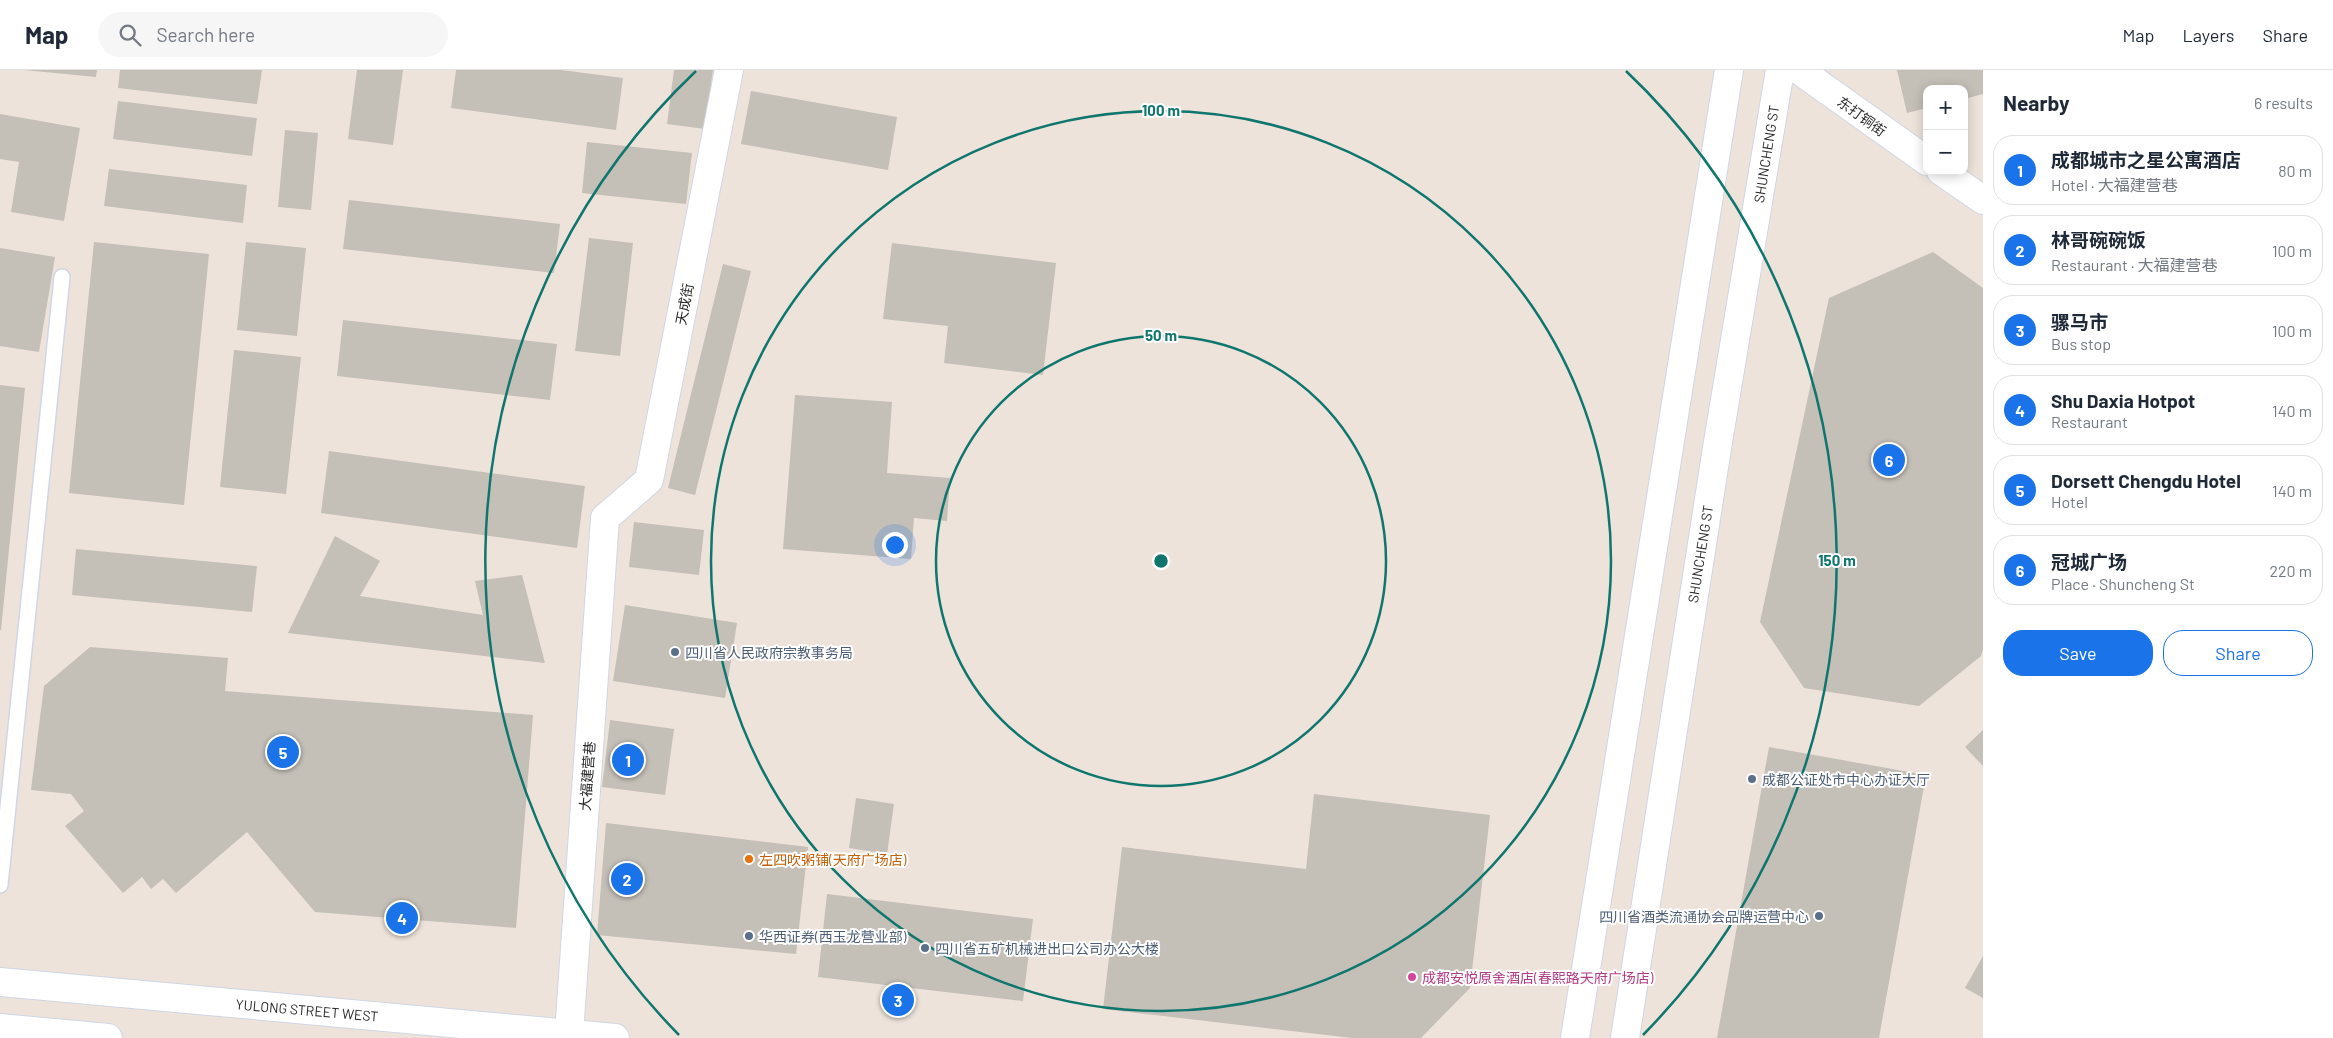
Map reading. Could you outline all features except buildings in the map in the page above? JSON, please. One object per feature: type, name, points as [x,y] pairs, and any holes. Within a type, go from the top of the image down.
[{"type":"main road","name":"天成街","points":[[605,518],[649,480],[729,70]]},
{"type":"main road","points":[[1575,1038],[1729,70]]},
{"type":"main road","name":"SHUNCHENG ST","points":[[1625,1038],[1697,575],[1780,70]]},
{"type":"main road","name":"东打铜街","points":[[1798,70],[1923,158]]},
{"type":"main road","points":[[1947,175],[1983,200]]},
{"type":"main road","name":"大福建营巷","points":[[569,1034],[605,518]]},
{"type":"main road","name":"YULONG STREET WEST","points":[[0,982],[615,1038]]},
{"type":"main road","points":[[0,1028],[108,1038]]},
{"type":"lane","points":[[0,885],[62,277]]},
{"type":"place","name":"冠城广场","points":[[1889,460]]},
{"type":"place","name":"四川省人民政府宗教事务局","points":[[675,652]]},
{"type":"place","name":"Dorsett Chengdu Hotel","points":[[283,752]]},
{"type":"place","name":"成都城市之星公寓酒店","points":[[628,760]]},
{"type":"place","name":"成都公证处市中心办证大厅","points":[[1752,779]]},
{"type":"place","name":"左四吹粥铺(天府广场店)","points":[[749,859]]},
{"type":"place","name":"林哥碗碗饭","points":[[627,879]]},
{"type":"place","name":"四川省酒类流通协会品牌运营中心","points":[[1819,916]]},
{"type":"place","name":"Shu Daxia Hotpot","points":[[402,918]]},
{"type":"place","name":"华西证券(西玉龙营业部)","points":[[749,936]]},
{"type":"place","name":"四川省五矿机械进出口公司办公大楼","points":[[925,948]]},
{"type":"place","name":"成都安悦原舍酒店(春熙路天府广场店)","points":[[1412,977]]},
{"type":"place","name":"骡马市","points":[[898,1000]]}]
